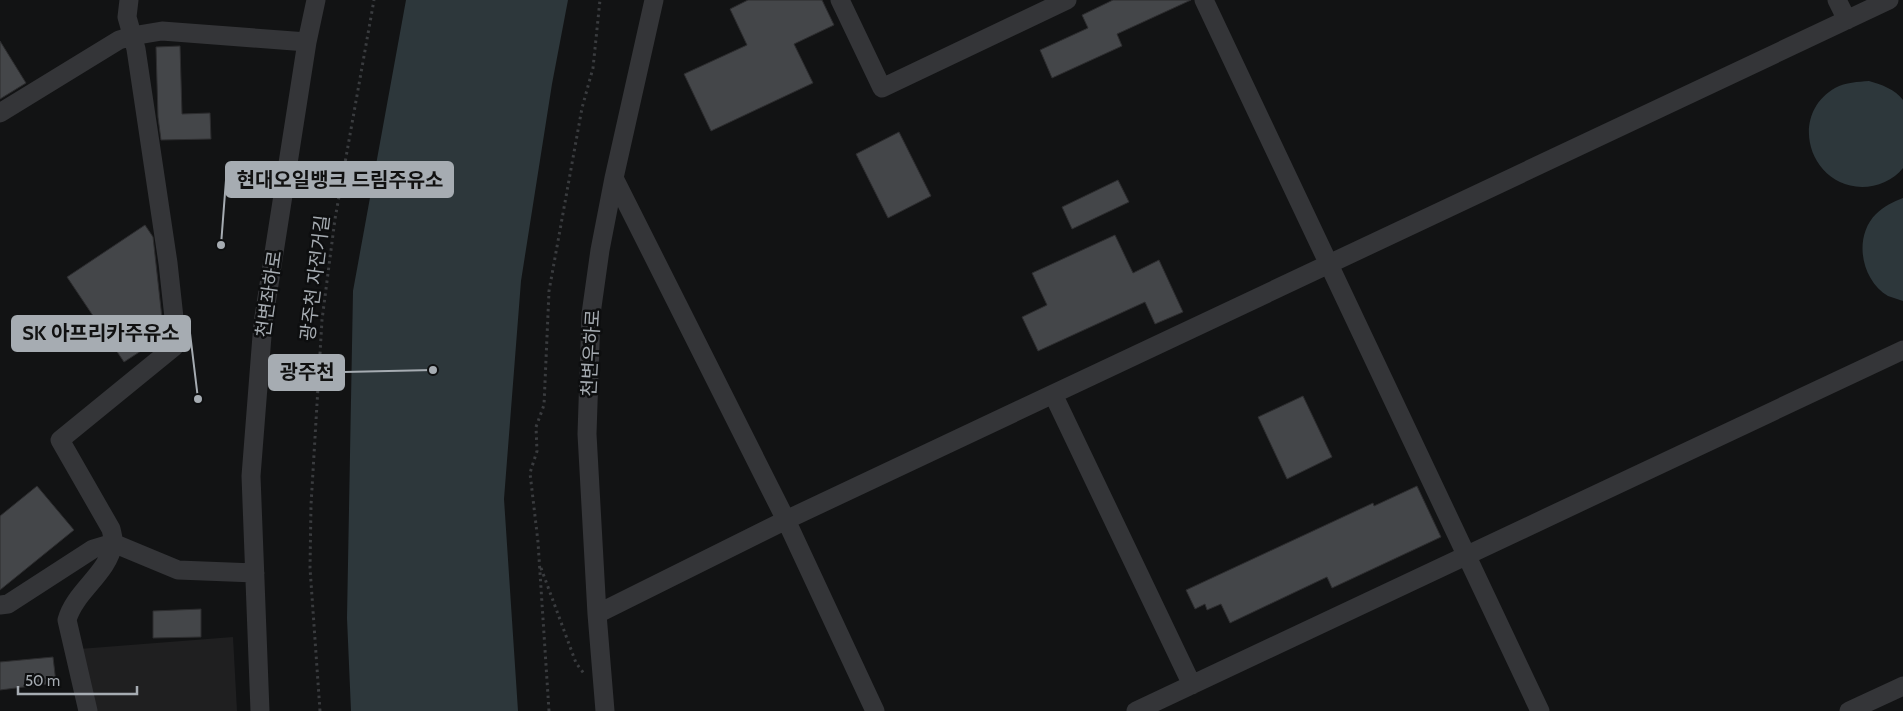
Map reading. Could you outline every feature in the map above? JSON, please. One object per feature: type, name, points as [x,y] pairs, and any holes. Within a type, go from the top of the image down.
[{"type":"street","points":[[88,711],[67,620],[70,609],[108,560],[113,543],[111,529],[60,440],[174,347],[176,336],[168,263],[136,49],[127,17],[129,0]]},
{"type":"street","name":"천변좌하로","points":[[260,711],[251,476],[263,323],[307,42],[316,0]]},
{"type":"street","name":"천변우하로","points":[[605,711],[596,614],[587,434],[591,324],[600,250],[614,178],[654,0]]},
{"type":"street","points":[[840,0],[882,88],[1067,0]]},
{"type":"street","points":[[1204,0],[1540,711]]},
{"type":"street","points":[[1837,0],[1847,20]]},
{"type":"street","points":[[596,614],[786,520],[1889,0]]},
{"type":"street","points":[[0,113],[119,40],[132,36],[162,31],[307,42]]},
{"type":"street","points":[[614,178],[786,520],[874,711]]},
{"type":"street","points":[[1136,711],[1903,350]]},
{"type":"street","points":[[1053,394],[1192,685]]},
{"type":"street","points":[[0,605],[8,604],[93,549],[113,543],[178,570],[255,573]]},
{"type":"street","points":[[1849,711],[1903,686]]},
{"type":"path","name":"광주천 자전거길","points":[[320,711],[310,568],[311,505],[322,320],[335,219],[374,0]]},
{"type":"path","points":[[549,711],[538,542],[530,473],[537,451],[536,427],[544,405],[549,291],[582,108],[593,68],[600,0]]},
{"type":"path","points":[[539,563],[576,663],[588,678]]},
{"type":"shaded area","points":[[406,0],[568,0],[552,84],[521,281],[504,499],[518,711],[351,711],[347,618],[353,291]]},
{"type":"shaded area","points":[[1869,81],[1892,90],[1903,100],[1903,168],[1885,182],[1862,187],[1844,184],[1829,175],[1818,162],[1811,147],[1809,131],[1812,115],[1820,100],[1839,86]]},
{"type":"shaded area","points":[[1903,198],[1903,301],[1888,296],[1872,280],[1863,258],[1863,246],[1864,234],[1876,214]]},
{"type":"shaded area","points":[[233,637],[237,711],[95,711],[79,649]]},
{"type":"building","points":[[748,0],[822,0],[834,25],[794,44],[813,83],[711,131],[684,74],[747,45],[730,9]]},
{"type":"building","points":[[1113,0],[1191,0],[1117,34],[1122,46],[1052,78],[1040,50],[1088,28],[1082,15]]},
{"type":"building","points":[[0,41],[26,83],[0,99]]},
{"type":"building","points":[[180,46],[182,114],[210,113],[211,139],[161,140],[158,117],[156,47]]},
{"type":"building","points":[[899,132],[931,196],[888,218],[856,154]]},
{"type":"building","points":[[1118,180],[1129,202],[1072,229],[1062,207]]},
{"type":"building","points":[[145,225],[153,237],[164,336],[124,362],[67,277]]},
{"type":"building","points":[[1115,235],[1133,273],[1159,260],[1183,312],[1155,324],[1145,302],[1038,351],[1022,317],[1047,305],[1032,273]]},
{"type":"building","points":[[1303,396],[1332,457],[1287,479],[1258,417]]},
{"type":"building","points":[[37,486],[74,530],[0,590],[0,516]]},
{"type":"building","points":[[1417,486],[1441,537],[1332,588],[1327,577],[1230,623],[1221,604],[1207,610],[1205,604],[1195,609],[1186,590],[1373,503],[1374,506]]},
{"type":"building","points":[[201,609],[201,637],[153,638],[153,611]]},
{"type":"building","points":[[53,657],[56,683],[0,690],[0,662]]},
{"type":"place","name":"현대오일뱅크 드림주유소","points":[[221,245]]},
{"type":"place","name":"광주천","points":[[433,370]]},
{"type":"place","name":"SK 아프리카주유소","points":[[198,399]]}]
